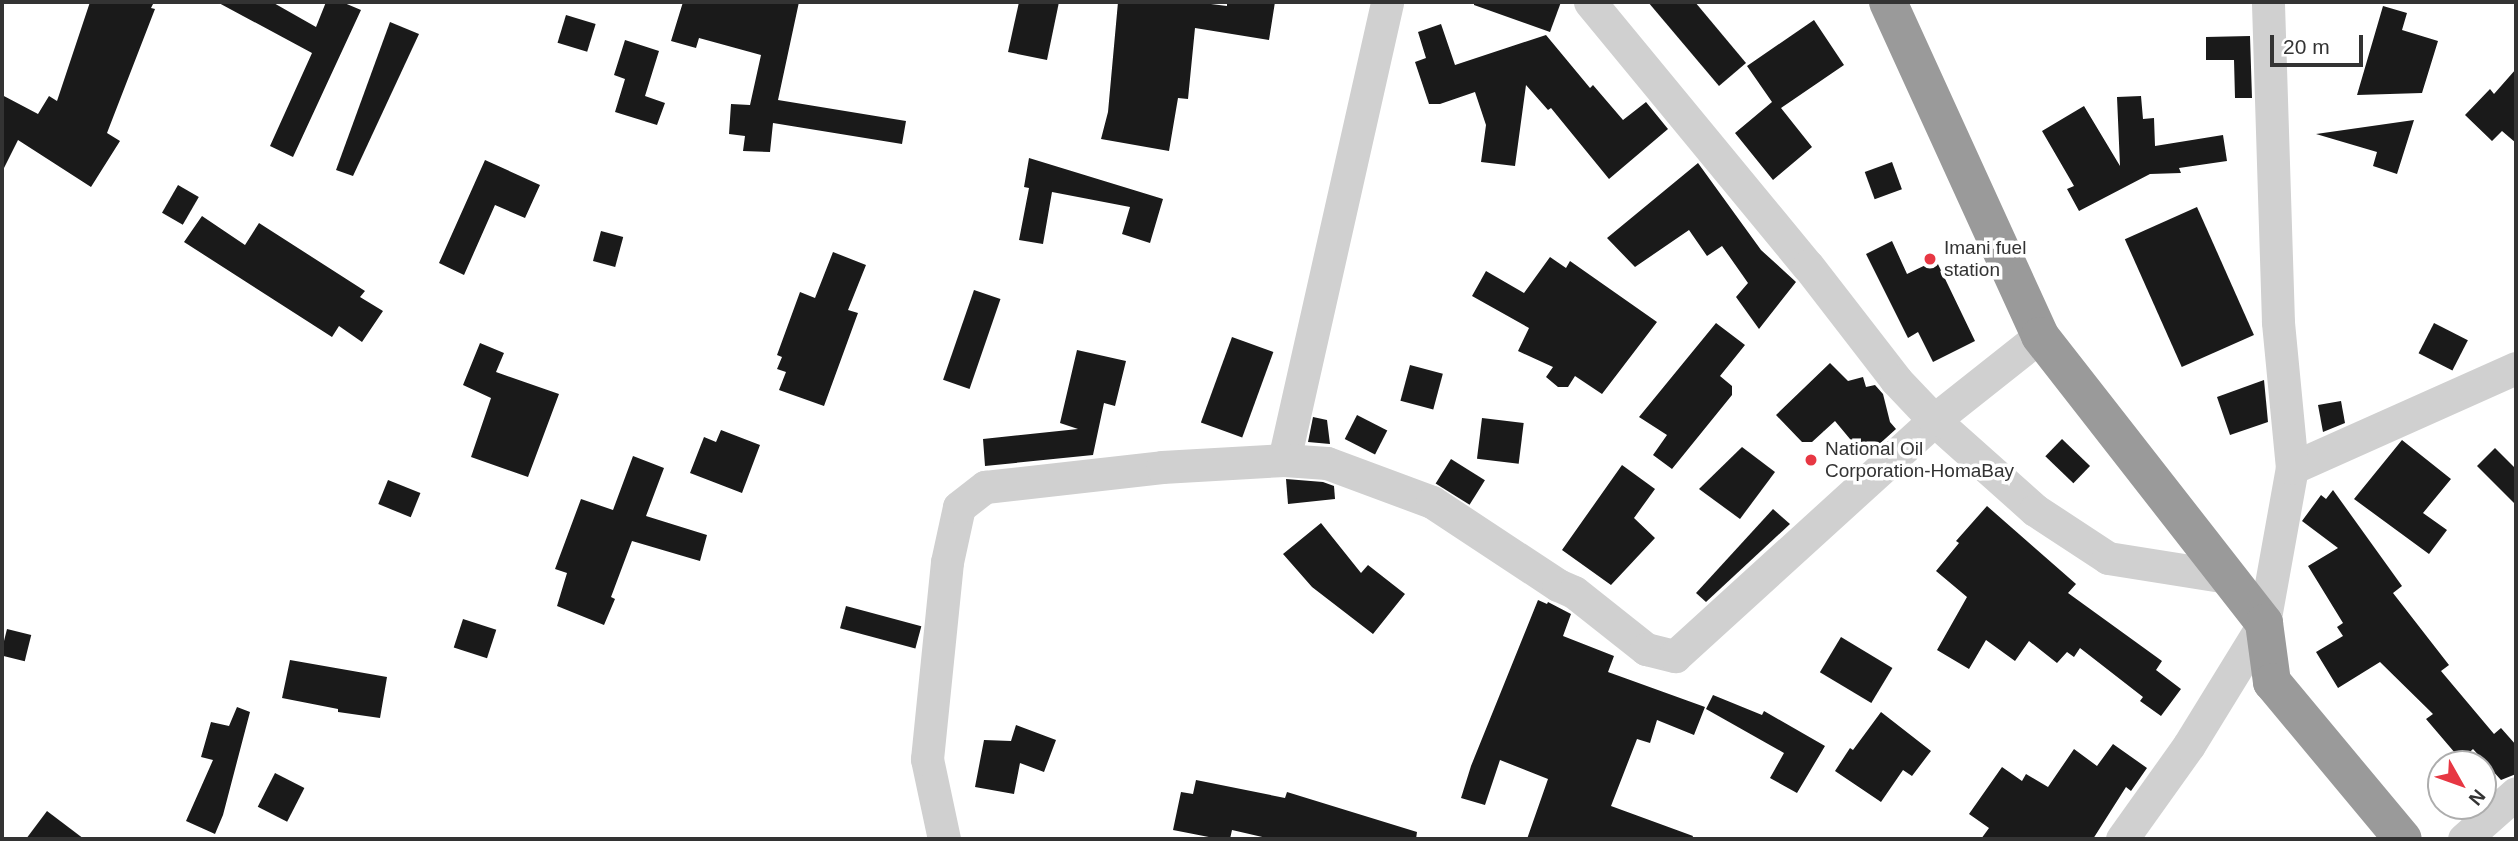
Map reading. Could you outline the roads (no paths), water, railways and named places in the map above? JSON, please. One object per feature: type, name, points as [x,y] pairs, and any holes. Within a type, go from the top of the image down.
[{"type":"highway","points":[[1888,2],[2040,336],[2264,623],[2272,682],[2403,839]]},
{"type":"street","points":[[1284,460],[1387,2]]},
{"type":"street","points":[[1590,2],[1808,266],[1896,380],[1934,419],[2035,510],[2108,558],[2228,578]]},
{"type":"street","points":[[2122,839],[2189,745],[2264,623],[2292,468],[2278,322],[2269,2]]},
{"type":"street","points":[[944,839],[927,759],[947,562],[959,507],[985,486],[1162,467],[1284,460],[1327,463],[1432,502],[1558,585],[1574,592],[1646,649],[1675,656],[1934,419],[2040,336]]},
{"type":"street","points":[[2292,468],[2516,368]]},
{"type":"street","points":[[2464,839],[2516,793]]},
{"type":"place","name":"Imani fuel station","points":[[1930,259]]},
{"type":"place","name":"National Oil Corporation-HomaBay","points":[[1811,460]]}]
